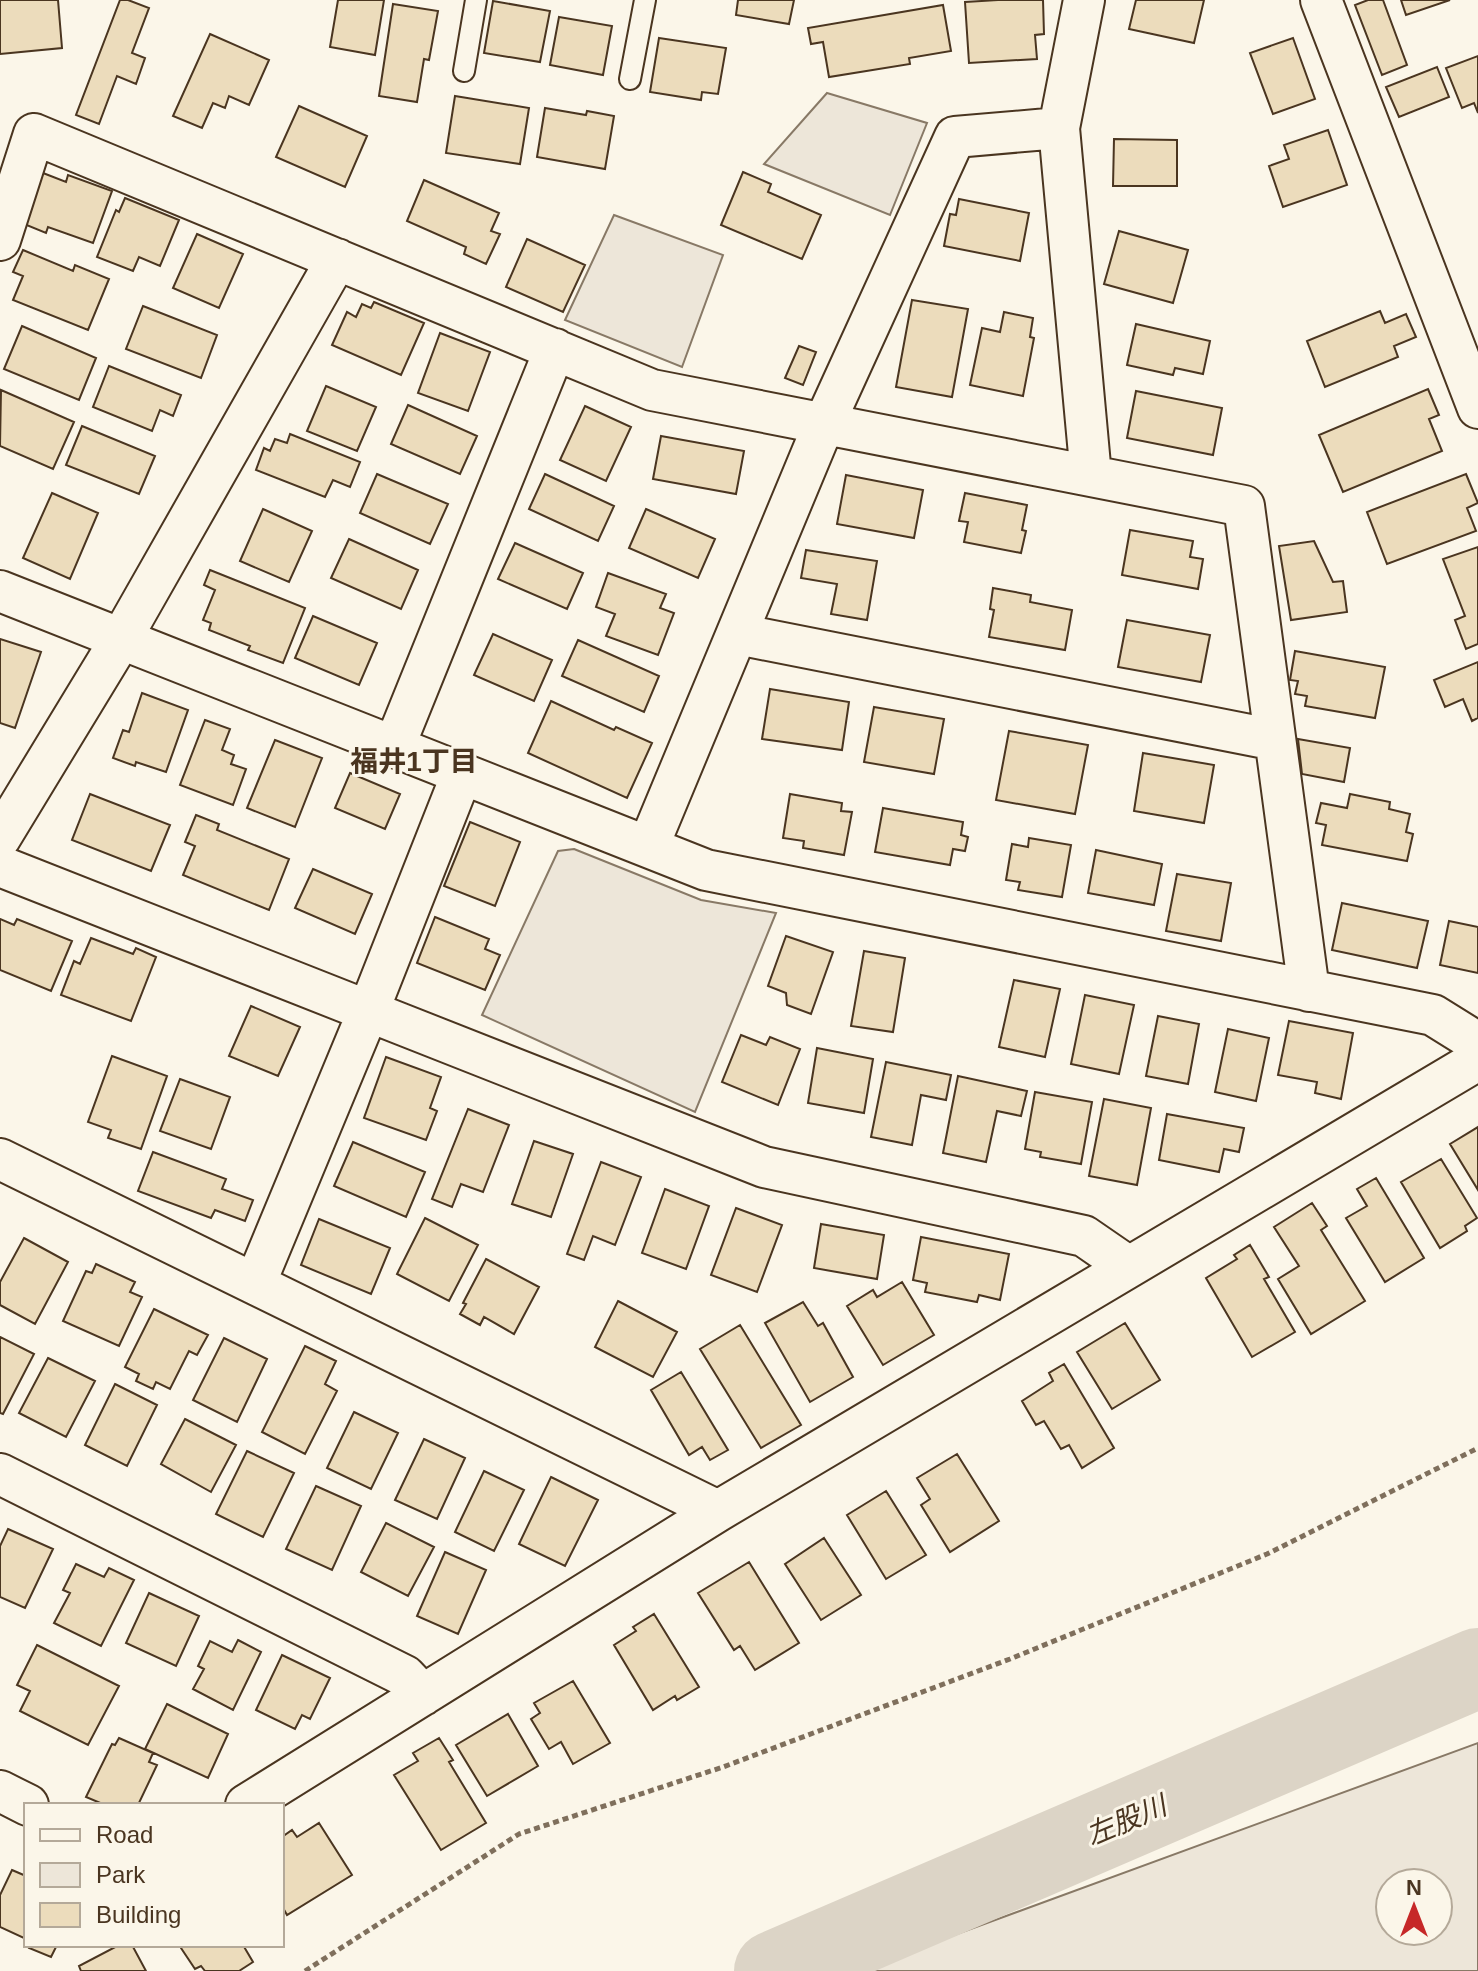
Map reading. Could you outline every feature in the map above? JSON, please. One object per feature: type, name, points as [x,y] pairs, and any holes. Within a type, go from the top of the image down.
[{"type":"street","points":[[1084,0],[1059,128],[1091,476]]},
{"type":"street","points":[[1321,0],[1478,408]]},
{"type":"street","points":[[648,847],[824,424],[955,137],[1059,128]]},
{"type":"street","points":[[0,240],[34,134],[652,390],[1244,506],[1309,991]]},
{"type":"street","points":[[0,838],[121,639],[337,259]]},
{"type":"street","points":[[394,747],[555,349]]},
{"type":"street","points":[[0,591],[706,870],[1433,1015],[1478,1043]]},
{"type":"street","points":[[737,634],[1275,740]]},
{"type":"street","points":[[255,1284],[368,1012],[462,774]]},
{"type":"street","points":[[0,866],[764,1167],[1084,1236],[1129,1267]]},
{"type":"street","points":[[249,1803],[718,1511],[1478,1060]]},
{"type":"street","points":[[0,1159],[718,1511]]},
{"type":"street","points":[[0,1474],[405,1676],[423,1695]]},
{"type":"street","points":[[0,1791],[24,1803]]},
{"type":"lane","points":[[464,71],[476,0]]},
{"type":"lane","points":[[630,79],[645,0]]},
{"type":"path","points":[[305,1971],[519,1834],[723,1767],[1010,1659],[1267,1554],[1478,1448]]},
{"type":"green space","points":[[827,93],[927,123],[890,215],[764,164]]},
{"type":"green space","points":[[614,215],[723,255],[682,367],[565,320]]},
{"type":"green space","points":[[574,849],[701,900],[776,913],[695,1112],[482,1015],[558,851]]},
{"type":"green space","points":[[1478,1743],[1478,1971],[856,1971]]},
{"type":"building","points":[[0,0],[58,0],[62,48],[0,54]]},
{"type":"building","points":[[120,0],[149,8],[132,53],[145,58],[136,84],[117,76],[99,124],[76,115]]},
{"type":"building","points":[[338,0],[384,0],[375,55],[330,47]]},
{"type":"building","points":[[738,0],[794,0],[789,24],[736,15]]},
{"type":"building","points":[[1043,0],[1044,34],[1035,35],[1037,59],[969,63],[965,2]]},
{"type":"building","points":[[1136,0],[1204,0],[1194,43],[1129,29]]},
{"type":"building","points":[[1368,0],[1383,0],[1407,65],[1382,75],[1355,5]]},
{"type":"building","points":[[1401,0],[1450,0],[1406,15]]},
{"type":"building","points":[[493,1],[550,11],[540,62],[484,53]]},
{"type":"building","points":[[393,4],[438,11],[429,60],[424,59],[417,102],[379,96]]},
{"type":"building","points":[[943,5],[951,51],[909,58],[910,64],[829,77],[823,42],[811,44],[808,28]]},
{"type":"building","points":[[559,17],[612,26],[603,75],[550,65]]},
{"type":"building","points":[[210,34],[269,60],[249,105],[229,96],[225,108],[213,103],[202,128],[173,116]]},
{"type":"building","points":[[659,38],[726,48],[718,94],[702,92],[701,100],[650,92]]},
{"type":"building","points":[[1293,38],[1315,99],[1273,114],[1250,53]]},
{"type":"building","points":[[1478,56],[1478,113],[1474,103],[1462,108],[1446,68]]},
{"type":"building","points":[[1437,67],[1449,97],[1399,117],[1386,87]]},
{"type":"building","points":[[455,96],[529,108],[520,164],[446,153]]},
{"type":"building","points":[[299,106],[367,136],[345,187],[276,157]]},
{"type":"building","points":[[545,108],[614,116],[605,169],[537,157]]},
{"type":"building","points":[[1328,130],[1347,185],[1283,207],[1269,166],[1289,159],[1284,145]]},
{"type":"building","points":[[1114,139],[1177,140],[1177,186],[1113,186]]},
{"type":"building","points":[[743,172],[771,184],[768,192],[821,215],[802,259],[721,225]]},
{"type":"building","points":[[43,173],[66,182],[68,175],[112,191],[93,243],[48,227],[46,233],[24,224]]},
{"type":"building","points":[[424,180],[499,213],[491,231],[500,234],[486,264],[464,254],[466,247],[407,221]]},
{"type":"building","points":[[125,198],[179,220],[160,266],[139,257],[133,271],[97,257],[116,210],[119,212]]},
{"type":"building","points":[[959,199],[1029,213],[1020,261],[944,246],[950,214],[956,215]]},
{"type":"building","points":[[1119,231],[1188,250],[1173,303],[1104,284]]},
{"type":"building","points":[[197,234],[243,254],[219,308],[173,288]]},
{"type":"building","points":[[527,239],[585,265],[563,312],[506,287]]},
{"type":"building","points":[[23,250],[73,271],[75,265],[109,279],[88,330],[13,300],[23,276],[13,272]]},
{"type":"building","points":[[912,300],[968,309],[952,397],[896,387]]},
{"type":"building","points":[[374,302],[424,323],[401,375],[332,345],[347,312],[356,317],[362,304],[371,308]]},
{"type":"building","points":[[143,306],[217,335],[201,378],[126,349]]},
{"type":"building","points":[[1380,311],[1385,323],[1406,314],[1416,337],[1394,346],[1398,357],[1325,387],[1307,341]]},
{"type":"building","points":[[1004,312],[1033,318],[1030,337],[1034,338],[1023,396],[970,385],[982,328],[1000,332]]},
{"type":"building","points":[[1136,324],[1210,341],[1203,374],[1175,368],[1173,375],[1127,365]]},
{"type":"building","points":[[22,326],[96,358],[79,400],[4,369]]},
{"type":"building","points":[[440,333],[490,352],[468,411],[418,393]]},
{"type":"building","points":[[799,346],[816,352],[803,385],[785,378]]},
{"type":"building","points":[[109,366],[181,395],[173,416],[160,410],[152,431],[93,407]]},
{"type":"building","points":[[326,386],[376,407],[357,451],[307,431]]},
{"type":"building","points":[[1428,389],[1439,415],[1429,419],[1442,451],[1343,492],[1319,435]]},
{"type":"building","points":[[1,390],[74,422],[53,469],[0,446]]},
{"type":"building","points":[[1136,391],[1222,408],[1213,455],[1127,438]]},
{"type":"building","points":[[408,405],[477,436],[460,474],[391,444]]},
{"type":"building","points":[[585,406],[631,427],[606,481],[560,460]]},
{"type":"building","points":[[82,426],[155,456],[139,494],[66,465]]},
{"type":"building","points":[[290,434],[360,462],[350,487],[333,480],[325,497],[256,470],[264,448],[270,451],[275,439],[287,443]]},
{"type":"building","points":[[661,436],[744,451],[736,494],[653,479]]},
{"type":"building","points":[[377,474],[448,504],[430,544],[360,513]]},
{"type":"building","points":[[545,474],[614,506],[598,541],[529,509]]},
{"type":"building","points":[[1466,474],[1478,503],[1467,508],[1476,531],[1387,564],[1367,512]]},
{"type":"building","points":[[846,475],[923,490],[914,538],[837,524]]},
{"type":"building","points":[[52,493],[98,513],[70,579],[23,558]]},
{"type":"building","points":[[965,493],[1027,505],[1021,553],[964,542],[968,522],[959,521]]},
{"type":"building","points":[[263,509],[312,531],[289,582],[240,561]]},
{"type":"building","points":[[646,509],[715,539],[698,578],[629,548]]},
{"type":"building","points":[[1130,530],[1193,541],[1190,557],[1203,559],[1198,589],[1122,575]]},
{"type":"building","points":[[349,539],[418,570],[401,609],[331,578]]},
{"type":"building","points":[[1314,541],[1333,582],[1343,581],[1347,612],[1291,620],[1279,546]]},
{"type":"building","points":[[515,543],[583,573],[567,609],[498,579]]},
{"type":"building","points":[[1478,547],[1478,644],[1466,649],[1455,620],[1465,616],[1443,559]]},
{"type":"building","points":[[806,550],[877,561],[867,620],[831,614],[837,584],[801,578]]},
{"type":"building","points":[[210,570],[305,608],[283,663],[209,630],[211,623],[203,620],[215,590],[204,585]]},
{"type":"building","points":[[608,573],[666,594],[660,608],[674,613],[658,655],[606,636],[615,614],[596,607]]},
{"type":"building","points":[[993,588],[1031,595],[1030,602],[1072,610],[1065,650],[989,637],[994,610],[990,609]]},
{"type":"building","points":[[313,616],[377,643],[359,685],[295,658]]},
{"type":"building","points":[[1127,620],[1210,635],[1201,682],[1118,667]]},
{"type":"building","points":[[493,634],[552,660],[534,701],[474,675]]},
{"type":"building","points":[[0,639],[41,652],[15,728],[0,723]]},
{"type":"building","points":[[578,640],[659,676],[644,712],[562,676]]},
{"type":"building","points":[[1295,651],[1385,667],[1375,718],[1305,706],[1307,696],[1295,694],[1298,681],[1290,680]]},
{"type":"building","points":[[1478,662],[1478,718],[1472,721],[1463,699],[1445,707],[1434,680]]},
{"type":"building","points":[[770,689],[849,702],[842,750],[762,739]]},
{"type":"building","points":[[142,693],[188,710],[166,772],[113,758],[123,730],[129,732]]},
{"type":"building","points":[[551,701],[614,730],[616,727],[652,743],[627,798],[528,753]]},
{"type":"building","points":[[874,707],[944,719],[934,774],[864,762]]},
{"type":"building","points":[[205,720],[230,729],[222,750],[234,755],[231,764],[246,769],[233,805],[180,785]]},
{"type":"building","points":[[1009,731],[1088,745],[1075,814],[996,800]]},
{"type":"building","points":[[1298,739],[1350,748],[1344,782],[1302,774]]},
{"type":"building","points":[[275,740],[322,758],[295,827],[247,808]]},
{"type":"building","points":[[1143,753],[1214,765],[1204,823],[1134,811]]},
{"type":"building","points":[[350,773],[400,794],[385,829],[335,808]]},
{"type":"building","points":[[90,794],[170,825],[151,871],[72,840]]},
{"type":"building","points":[[790,794],[842,803],[841,811],[852,812],[844,855],[803,848],[804,841],[783,838]]},
{"type":"building","points":[[1350,794],[1390,802],[1389,809],[1410,814],[1406,832],[1413,834],[1407,861],[1322,845],[1326,825],[1316,823],[1321,803],[1347,808]]},
{"type":"building","points":[[883,808],[963,822],[961,835],[968,837],[965,851],[953,849],[950,865],[875,852]]},
{"type":"building","points":[[196,815],[219,824],[217,830],[289,859],[269,910],[183,875],[195,846],[185,842]]},
{"type":"building","points":[[470,822],[520,842],[495,906],[444,886]]},
{"type":"building","points":[[1029,838],[1071,845],[1062,897],[1018,890],[1020,882],[1006,880],[1012,844],[1028,847]]},
{"type":"building","points":[[1096,850],[1162,864],[1154,905],[1088,893]]},
{"type":"building","points":[[313,869],[372,894],[355,934],[295,908]]},
{"type":"building","points":[[1177,874],[1231,883],[1221,941],[1166,931]]},
{"type":"building","points":[[1342,903],[1428,921],[1417,968],[1332,950]]},
{"type":"building","points":[[435,917],[489,939],[485,949],[500,955],[485,990],[417,963]]},
{"type":"building","points":[[0,919],[14,925],[17,919],[72,941],[51,991],[0,970]]},
{"type":"building","points":[[1449,921],[1478,927],[1478,973],[1440,965]]},
{"type":"building","points":[[786,936],[833,952],[811,1014],[787,1005],[786,993],[768,986]]},
{"type":"building","points":[[91,938],[133,954],[136,948],[156,957],[131,1021],[61,995],[74,961],[80,964]]},
{"type":"building","points":[[864,951],[905,958],[893,1032],[851,1026]]},
{"type":"building","points":[[1014,980],[1060,989],[1045,1057],[999,1047]]},
{"type":"building","points":[[1085,995],[1134,1005],[1119,1074],[1071,1064]]},
{"type":"building","points":[[251,1006],[300,1027],[278,1076],[229,1056]]},
{"type":"building","points":[[1158,1016],[1199,1024],[1188,1084],[1146,1076]]},
{"type":"building","points":[[1289,1021],[1353,1033],[1341,1099],[1315,1093],[1317,1082],[1278,1075]]},
{"type":"building","points":[[1228,1029],[1269,1038],[1256,1101],[1215,1092]]},
{"type":"building","points":[[741,1035],[766,1045],[770,1037],[800,1049],[778,1105],[722,1082]]},
{"type":"building","points":[[817,1048],[873,1059],[864,1113],[808,1103]]},
{"type":"building","points":[[112,1056],[167,1076],[141,1149],[108,1138],[111,1130],[88,1122]]},
{"type":"building","points":[[386,1057],[441,1077],[430,1108],[437,1111],[426,1140],[364,1118]]},
{"type":"building","points":[[886,1062],[951,1075],[946,1100],[921,1095],[912,1145],[871,1137]]},
{"type":"building","points":[[958,1076],[1027,1091],[1021,1116],[997,1111],[986,1162],[943,1153]]},
{"type":"building","points":[[180,1079],[230,1097],[211,1149],[160,1131]]},
{"type":"building","points":[[1035,1092],[1092,1102],[1081,1164],[1040,1157],[1041,1152],[1025,1149]]},
{"type":"building","points":[[1104,1099],[1151,1108],[1137,1185],[1089,1176]]},
{"type":"building","points":[[468,1109],[509,1125],[483,1192],[461,1184],[452,1207],[432,1199]]},
{"type":"building","points":[[1167,1114],[1244,1128],[1239,1152],[1224,1149],[1219,1172],[1159,1160]]},
{"type":"building","points":[[1478,1127],[1478,1190],[1450,1144]]},
{"type":"building","points":[[534,1141],[573,1154],[551,1217],[512,1204]]},
{"type":"building","points":[[353,1142],[425,1172],[406,1217],[334,1186]]},
{"type":"building","points":[[153,1152],[226,1179],[222,1189],[253,1200],[245,1221],[215,1210],[211,1218],[138,1191]]},
{"type":"building","points":[[1441,1159],[1477,1218],[1465,1226],[1467,1231],[1440,1248],[1401,1182]]},
{"type":"building","points":[[601,1162],[641,1177],[615,1245],[593,1236],[584,1260],[567,1254]]},
{"type":"building","points":[[1376,1178],[1424,1258],[1385,1282],[1346,1218],[1367,1206],[1357,1189]]},
{"type":"building","points":[[665,1189],[709,1206],[686,1269],[642,1253]]},
{"type":"building","points":[[1312,1203],[1327,1226],[1321,1230],[1365,1301],[1311,1334],[1278,1279],[1299,1266],[1274,1227]]},
{"type":"building","points":[[736,1208],[782,1225],[757,1292],[711,1275]]},
{"type":"building","points":[[425,1218],[478,1245],[449,1301],[397,1274]]},
{"type":"building","points":[[319,1219],[390,1248],[371,1294],[301,1265]]},
{"type":"building","points":[[821,1224],[884,1235],[877,1279],[814,1268]]},
{"type":"building","points":[[921,1237],[1009,1254],[1000,1300],[979,1295],[977,1302],[925,1292],[927,1283],[913,1280]]},
{"type":"building","points":[[24,1238],[68,1262],[35,1324],[0,1305],[0,1282]]},
{"type":"building","points":[[1250,1245],[1269,1277],[1264,1279],[1295,1332],[1252,1357],[1206,1278],[1237,1259],[1234,1255]]},
{"type":"building","points":[[486,1259],[539,1287],[514,1334],[484,1317],[480,1325],[460,1314]]},
{"type":"building","points":[[96,1264],[135,1282],[130,1292],[142,1297],[119,1346],[63,1321],[86,1271],[92,1273]]},
{"type":"building","points":[[902,1282],[934,1335],[883,1365],[847,1306],[873,1290],[877,1297]]},
{"type":"building","points":[[618,1301],[677,1332],[653,1377],[595,1347]]},
{"type":"building","points":[[803,1302],[818,1326],[823,1323],[853,1377],[810,1402],[765,1323]]},
{"type":"building","points":[[154,1309],[208,1335],[197,1355],[189,1351],[170,1389],[156,1382],[153,1389],[136,1381],[139,1374],[125,1367]]},
{"type":"building","points":[[1125,1323],[1160,1380],[1112,1409],[1077,1352]]},
{"type":"building","points":[[740,1325],[801,1425],[761,1448],[700,1349]]},
{"type":"building","points":[[0,1337],[34,1354],[3,1414],[0,1413]]},
{"type":"building","points":[[224,1338],[267,1359],[237,1422],[193,1400]]},
{"type":"building","points":[[305,1346],[336,1361],[325,1384],[337,1391],[305,1454],[262,1432]]},
{"type":"building","points":[[48,1358],[95,1381],[66,1437],[19,1413]]},
{"type":"building","points":[[1064,1364],[1114,1448],[1082,1468],[1069,1445],[1061,1449],[1044,1421],[1036,1425],[1022,1401],[1053,1381],[1049,1373]]},
{"type":"building","points":[[681,1372],[728,1450],[710,1460],[702,1447],[689,1455],[651,1390]]},
{"type":"building","points":[[115,1384],[157,1405],[127,1466],[85,1445]]},
{"type":"building","points":[[354,1412],[398,1433],[371,1489],[327,1468]]},
{"type":"building","points":[[185,1419],[236,1445],[211,1492],[161,1464]]},
{"type":"building","points":[[424,1439],[465,1458],[437,1519],[395,1500]]},
{"type":"building","points":[[247,1451],[294,1473],[263,1537],[216,1514]]},
{"type":"building","points":[[957,1454],[999,1521],[950,1552],[921,1505],[930,1499],[917,1478]]},
{"type":"building","points":[[484,1471],[524,1490],[494,1551],[455,1532]]},
{"type":"building","points":[[551,1477],[598,1500],[565,1566],[519,1544]]},
{"type":"building","points":[[316,1486],[361,1506],[332,1570],[286,1549]]},
{"type":"building","points":[[886,1491],[926,1555],[886,1579],[847,1515]]},
{"type":"building","points":[[386,1523],[434,1547],[408,1596],[361,1572]]},
{"type":"building","points":[[8,1529],[53,1549],[25,1608],[0,1597],[0,1546]]},
{"type":"building","points":[[824,1538],[861,1595],[821,1620],[785,1564]]},
{"type":"building","points":[[445,1552],[486,1570],[458,1634],[417,1616]]},
{"type":"building","points":[[749,1562],[799,1643],[755,1670],[740,1646],[734,1650],[698,1593]]},
{"type":"building","points":[[76,1564],[104,1577],[109,1568],[134,1580],[101,1646],[54,1623],[70,1593],[63,1590]]},
{"type":"building","points":[[149,1593],[199,1616],[176,1666],[126,1643]]},
{"type":"building","points":[[654,1614],[699,1687],[677,1700],[675,1696],[653,1710],[614,1645],[636,1631],[633,1627]]},
{"type":"building","points":[[238,1640],[261,1652],[233,1710],[193,1689],[204,1669],[198,1666],[210,1641],[232,1652]]},
{"type":"building","points":[[37,1645],[119,1686],[88,1745],[20,1711],[30,1691],[17,1685]]},
{"type":"building","points":[[282,1655],[330,1678],[310,1719],[302,1715],[295,1729],[256,1710]]},
{"type":"building","points":[[573,1681],[610,1743],[573,1764],[561,1742],[549,1749],[531,1719],[540,1713],[534,1703]]},
{"type":"building","points":[[167,1704],[228,1734],[208,1778],[145,1749]]},
{"type":"building","points":[[508,1714],[538,1766],[487,1796],[456,1745]]},
{"type":"building","points":[[119,1738],[153,1753],[149,1762],[157,1765],[139,1803],[100,1803],[86,1797],[112,1744],[115,1745]]},
{"type":"building","points":[[439,1738],[453,1760],[449,1762],[486,1823],[441,1850],[394,1775],[418,1761],[413,1753]]},
{"type":"building","points":[[319,1823],[352,1875],[287,1915],[284,1910],[284,1836],[292,1830],[297,1837]]},
{"type":"building","points":[[12,1870],[24,1875],[24,1938],[0,1927],[0,1895]]},
{"type":"building","points":[[29,1947],[56,1947],[51,1957]]},
{"type":"building","points":[[115,1947],[133,1947],[146,1971],[81,1971],[79,1966]]},
{"type":"building","points":[[180,1947],[244,1947],[253,1962],[239,1971],[205,1971],[201,1966],[195,1969]]},
{"type":"waterway","name":"左股川","points":[[774,1971],[1478,1668]]},
{"type":"district","name":"福井1丁目","points":[[414,761]]}]
